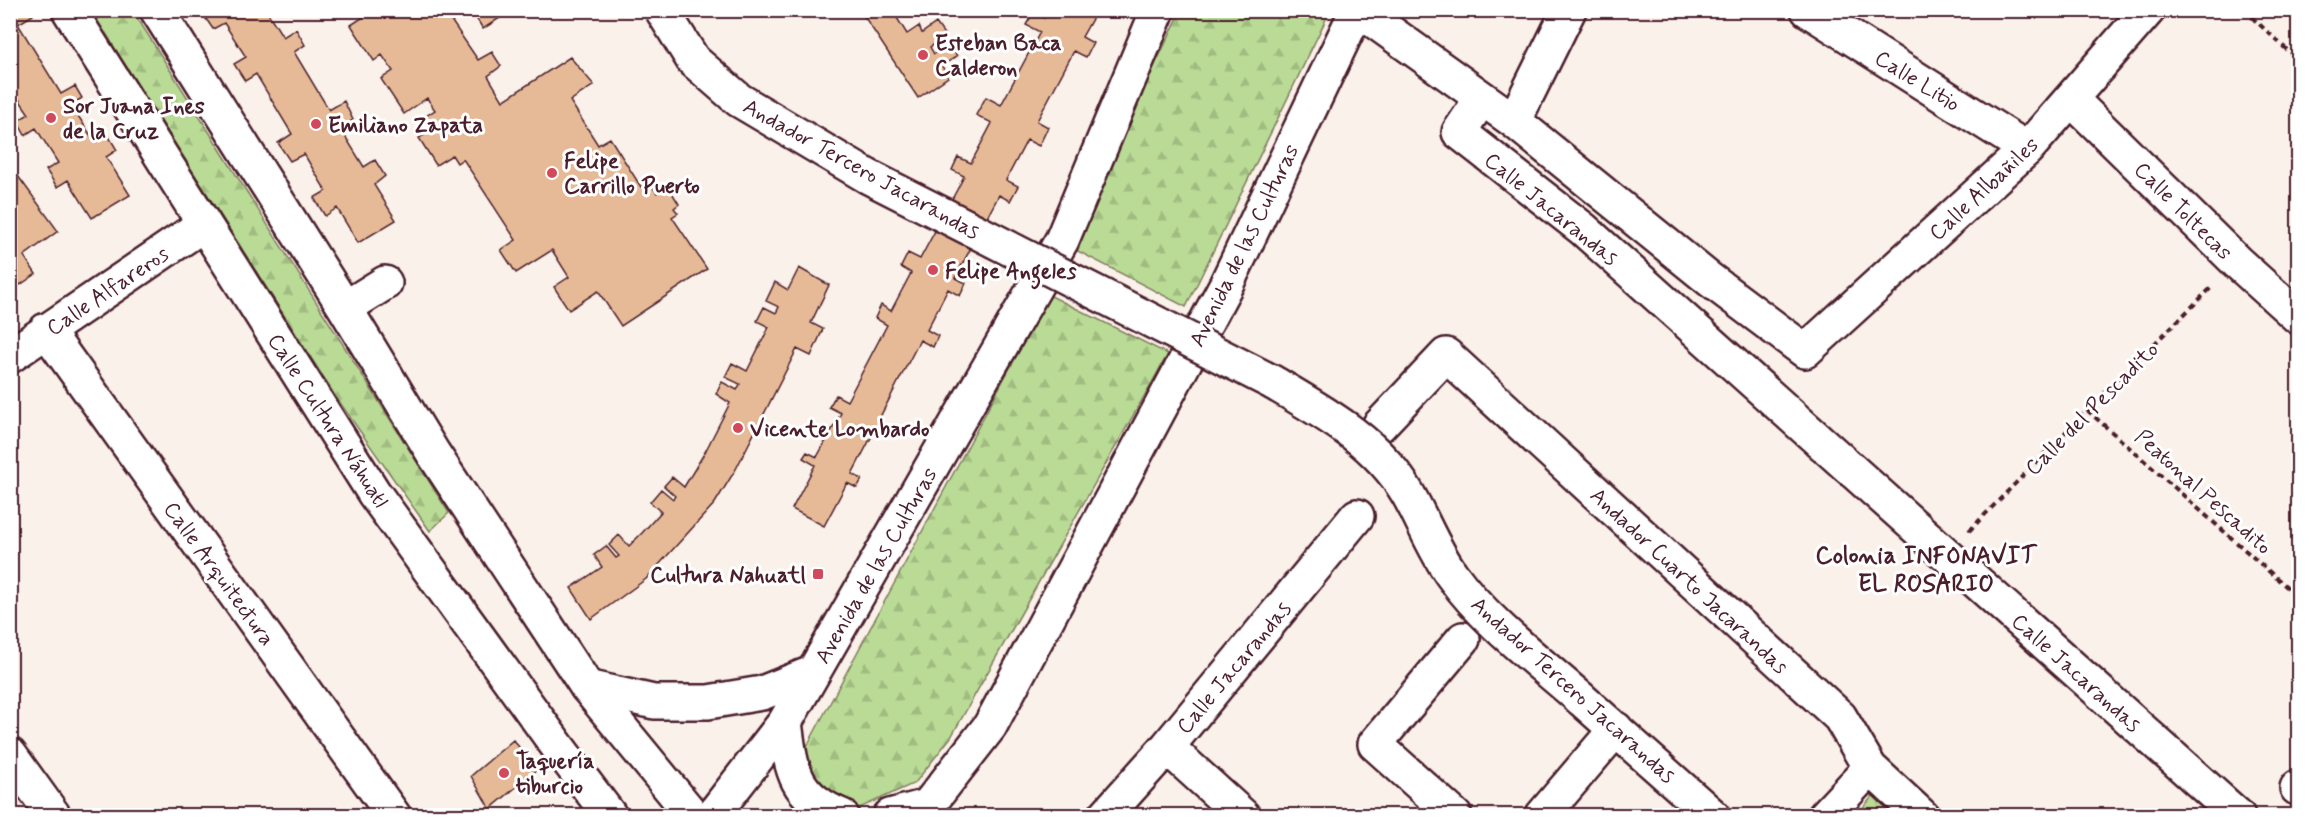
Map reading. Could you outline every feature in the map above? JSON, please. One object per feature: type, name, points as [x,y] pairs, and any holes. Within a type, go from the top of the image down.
[{"type":"street","name":"Calle Cultura Náhuatl","points":[[69,10],[374,493],[610,816]]},
{"type":"street","points":[[157,10],[345,308],[433,453],[587,687],[693,816]]},
{"type":"street","name":"Andador Tercero Jacarandas","points":[[662,10],[693,60],[739,100],[867,176],[1272,382],[1330,416],[1373,449],[1407,492],[1452,574],[1495,623],[1713,816]]},
{"type":"street","name":"Avenida de las Culturas","points":[[712,816],[785,722],[1062,240],[1158,10]]},
{"type":"street","name":"Avenida de las Culturas","points":[[924,811],[990,726],[1226,285],[1358,10]]},
{"type":"street","name":"Calle Jacarandas","points":[[1358,10],[1514,121],[1709,279],[1805,351]]},
{"type":"street","points":[[1514,121],[1569,10]]},
{"type":"street","name":"Calle Litio","points":[[1808,10],[2027,149]]},
{"type":"street","name":"Calle Albañiles","points":[[1805,351],[2027,149],[2148,10]]},
{"type":"street","name":"Calle Jacarandas","points":[[1482,98],[1459,132],[1583,229],[2238,816]]},
{"type":"street","name":"Calle Toltecas","points":[[2072,100],[2237,262],[2298,317]]},
{"type":"street","name":"Calle Alfareros","points":[[10,356],[204,224]]},
{"type":"street","points":[[1675,312],[1709,279]]},
{"type":"street","points":[[345,308],[385,283]]},
{"type":"street","name":"Calle Arquitectura","points":[[46,330],[394,816]]},
{"type":"street","name":"Andador Cuarto Jacarandas","points":[[1379,426],[1446,355],[1840,717],[1870,768],[1922,816]]},
{"type":"street","name":"Calle Jacarandas","points":[[1105,816],[1167,747],[1358,516]]},
{"type":"street","points":[[1436,810],[1375,744],[1463,639]]},
{"type":"street","points":[[587,687],[654,702],[708,702],[762,693],[812,673]]},
{"type":"street","points":[[785,722],[791,766],[800,786],[825,809],[842,816]]},
{"type":"street","points":[[1542,816],[1616,729]]},
{"type":"street","points":[[1167,747],[1243,816]]},
{"type":"street","points":[[10,755],[54,816]]},
{"type":"street","points":[[1825,816],[1870,768]]},
{"type":"street","points":[[890,816],[924,811]]},
{"type":"path","points":[[2244,10],[2298,60]]},
{"type":"path","name":"Calle del Pescadito","points":[[1946,555],[2087,410],[2237,262]]},
{"type":"path","name":"Peatonal Pescadito","points":[[2087,410],[2298,597]]},
{"type":"green space","points":[[91,11],[133,11],[449,513],[430,531],[336,397]]},
{"type":"green space","points":[[1181,11],[1330,11],[1186,307],[1068,246]]},
{"type":"green space","points":[[1049,295],[1168,354],[951,737],[915,783],[853,811],[801,774],[807,746]]},
{"type":"green space","points":[[1876,792],[1903,816],[1856,816]]},
{"type":"building","name":"Sor Juana Ines de la Cruz","points":[[10,10],[30,10],[33,15],[18,24],[61,94],[75,86],[82,98],[71,105],[95,142],[108,135],[117,150],[106,157],[130,195],[92,218],[68,180],[57,187],[46,170],[58,163],[36,128],[25,135],[17,121],[29,114],[10,86]]},
{"type":"building","name":"Emiliano Zapata","points":[[213,10],[266,10],[283,37],[296,29],[305,45],[294,52],[329,110],[344,101],[353,120],[340,128],[364,167],[375,160],[385,176],[374,185],[396,220],[358,243],[337,208],[325,216],[314,198],[326,191],[304,154],[290,161],[278,143],[292,134],[256,74],[245,81],[234,64],[246,57],[224,23],[213,29],[204,16]]},
{"type":"building","name":"Felipe Carrillo Puerto","points":[[370,10],[444,10],[478,60],[492,52],[501,66],[488,76],[503,101],[570,57],[594,85],[570,101],[598,145],[610,138],[641,187],[649,181],[657,193],[668,186],[679,204],[674,208],[678,213],[672,217],[707,269],[621,326],[598,291],[569,310],[554,287],[569,277],[552,250],[516,273],[501,250],[516,240],[463,159],[457,163],[452,155],[436,165],[419,138],[432,130],[423,118],[435,110],[427,98],[404,114],[381,79],[393,71],[382,55],[374,61],[351,25],[371,12]]},
{"type":"building","points":[[471,10],[512,10],[483,29]]},
{"type":"building","name":"Esteban Baca Calderon","points":[[860,10],[892,10],[907,34],[919,26],[922,33],[936,23],[946,37],[930,47],[934,54],[949,44],[957,56],[942,66],[948,77],[918,98]]},
{"type":"building","name":"Felipe Angeles","points":[[1048,10],[1097,10],[1082,37],[1093,43],[1086,57],[1074,51],[1037,121],[1048,127],[1039,146],[1027,140],[1006,180],[1018,186],[1010,201],[999,195],[955,278],[966,283],[960,296],[948,289],[927,330],[938,336],[933,347],[920,340],[878,421],[889,426],[884,435],[875,430],[852,474],[862,479],[857,488],[847,483],[824,526],[792,509],[815,465],[803,458],[807,452],[817,457],[841,413],[829,407],[836,395],[847,401],[887,325],[875,318],[881,305],[891,311],[911,273],[901,267],[908,253],[920,259],[959,186],[964,176],[952,170],[958,157],[971,163],[992,123],[976,115],[986,97],[1001,105],[1040,32],[1026,25],[1033,13],[1044,18]]},
{"type":"building","points":[[10,165],[58,231],[24,256],[36,274],[20,285],[10,271]]},
{"type":"building","name":"Vicente Lombardo","points":[[799,268],[829,285],[811,323],[823,329],[811,356],[797,349],[736,469],[715,503],[646,579],[591,619],[571,588],[602,567],[594,555],[606,546],[616,558],[619,556],[609,545],[619,535],[629,546],[642,533],[661,512],[650,502],[661,489],[673,499],[675,496],[664,486],[672,477],[684,487],[730,403],[716,394],[722,382],[737,390],[740,384],[725,377],[732,363],[747,371],[769,327],[757,321],[764,307],[776,313],[779,307],[766,301],[775,282],[788,290]]},
{"type":"building","name":"Taquería tiburcio","points":[[513,740],[538,769],[490,809],[471,776]]},
{"type":"place","name":"Esteban Baca Calderon","points":[[923,55]]},
{"type":"place","name":"Sor Juana Ines de la Cruz","points":[[51,118]]},
{"type":"place","name":"Emiliano Zapata","points":[[316,124]]},
{"type":"place","name":"Felipe Carrillo Puerto","points":[[552,173]]},
{"type":"place","name":"Felipe Angeles","points":[[933,270]]},
{"type":"place","name":"Vicente Lombardo","points":[[738,428]]},
{"type":"place","name":"Cultura Nahuatl","points":[[818,574]]},
{"type":"place","name":"Taquería tiburcio","points":[[504,773]]},
{"type":"district","name":"Colonia INFONAVIT EL ROSARIO","points":[[1926,569]]}]
